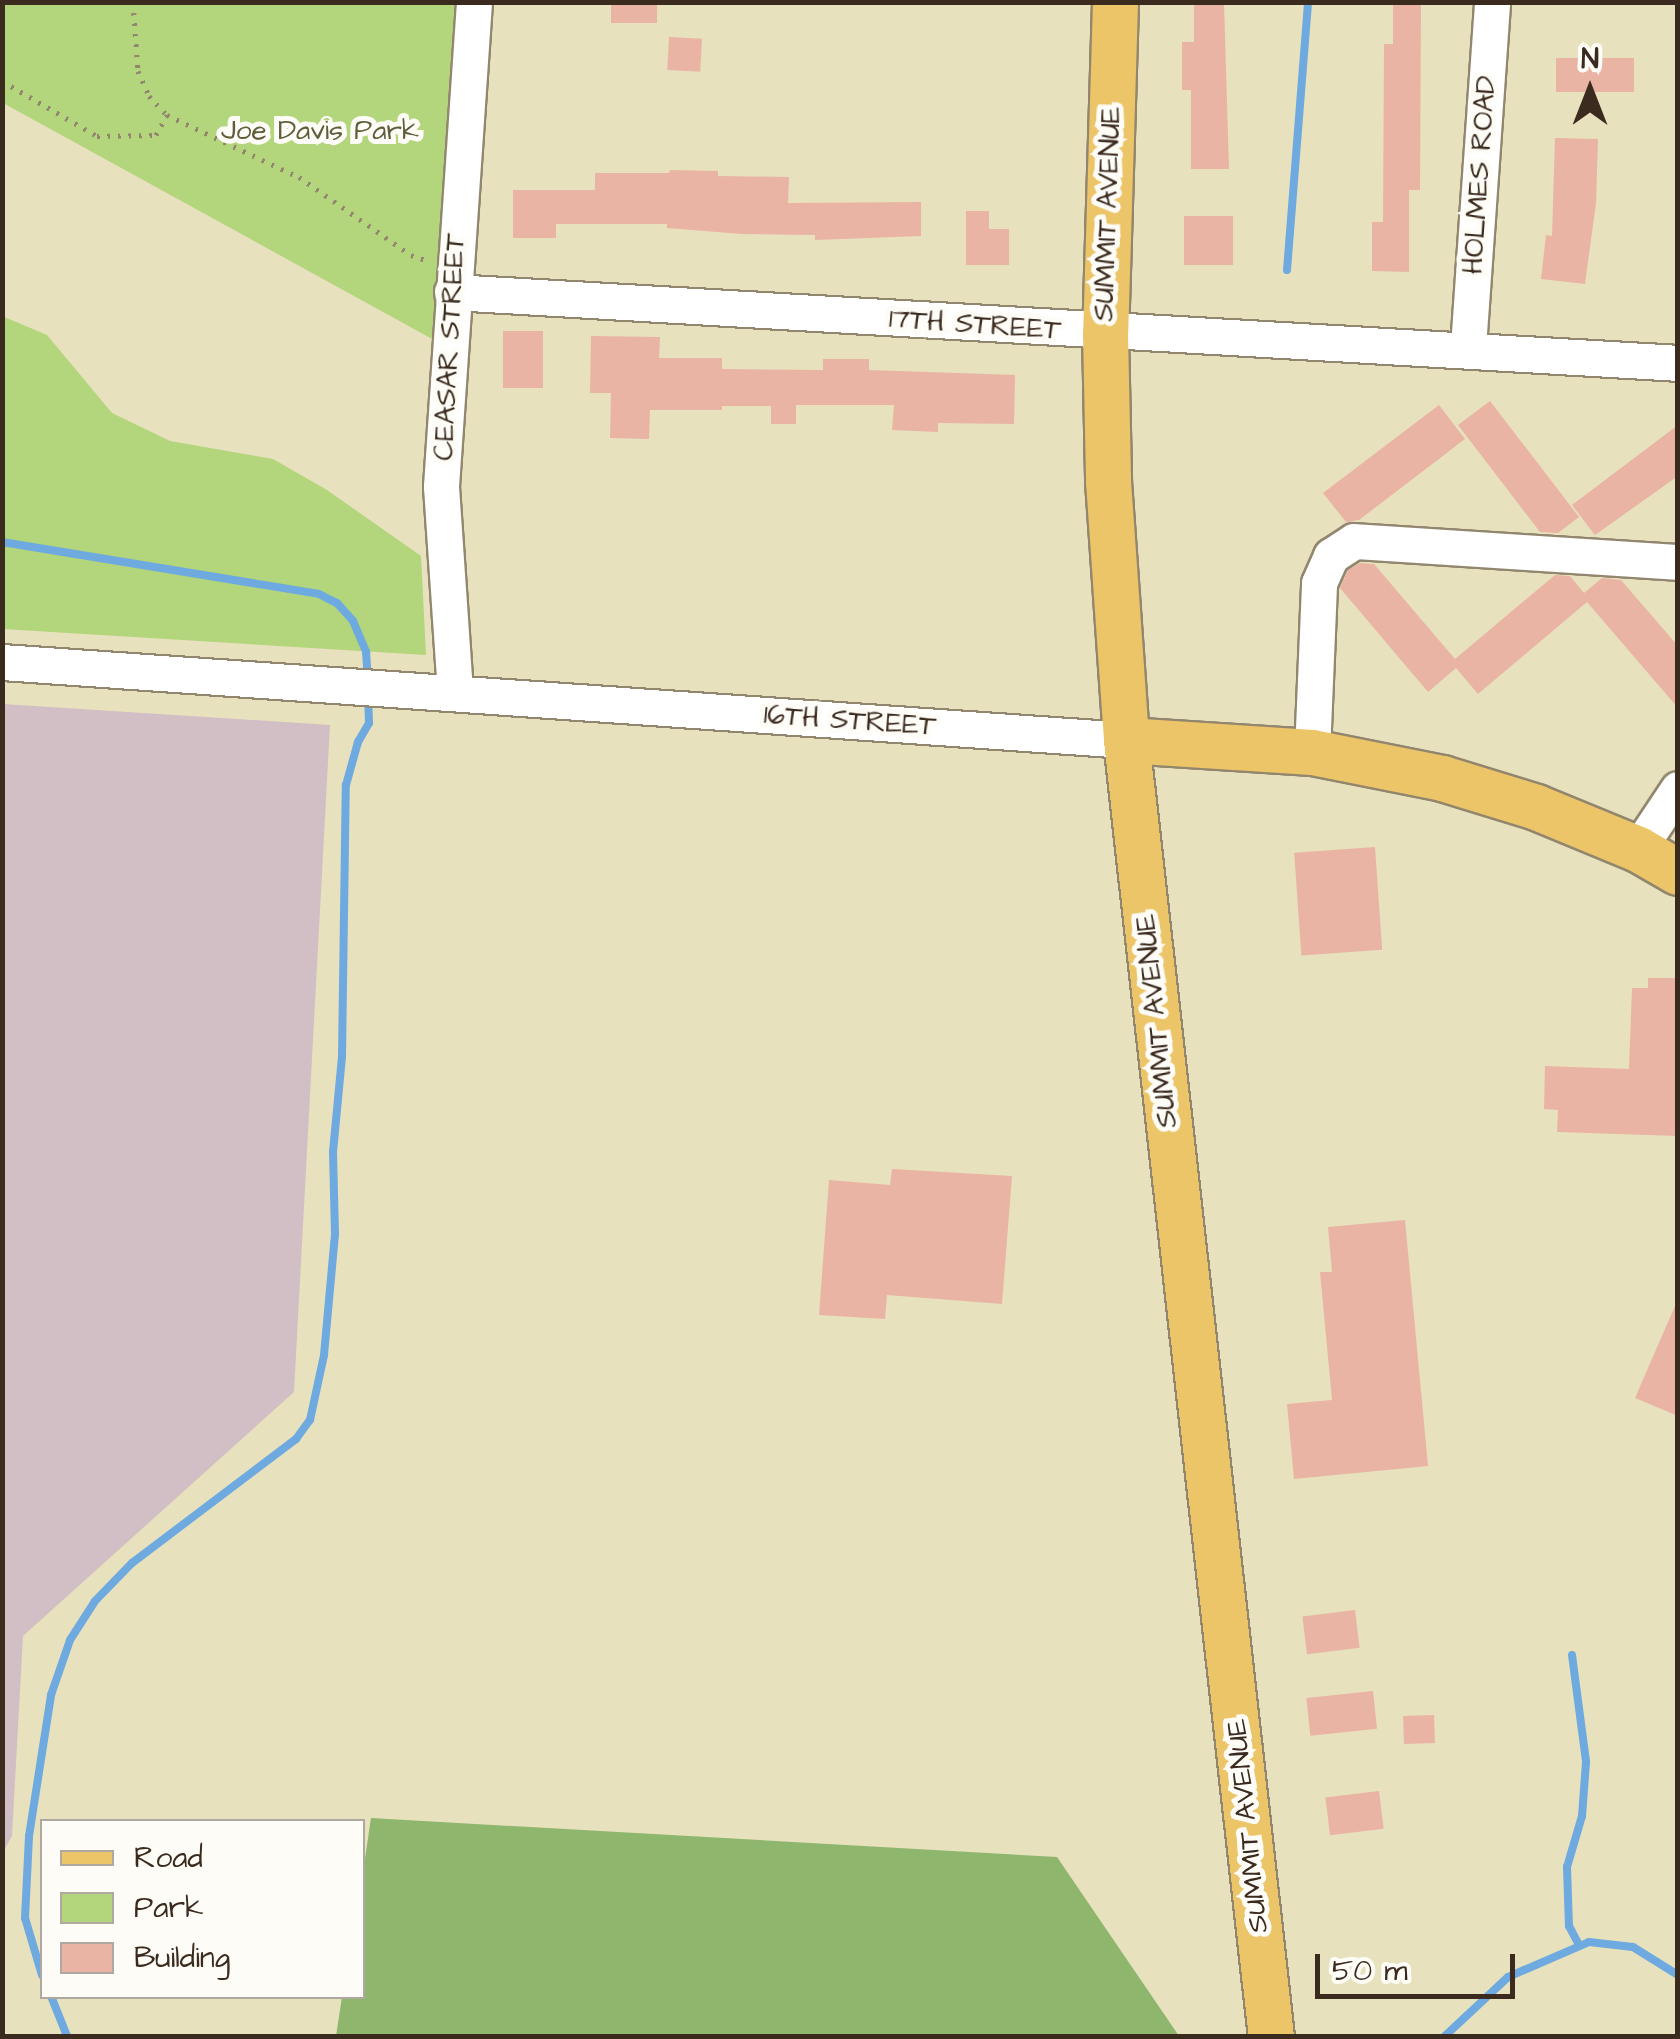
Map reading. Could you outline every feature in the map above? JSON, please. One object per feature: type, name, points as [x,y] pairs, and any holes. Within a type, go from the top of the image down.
[{"type":"main road","name":"SUMMIT AVENUE","points":[[1114,2],[1104,333],[1108,481],[1126,740],[1272,2036]]},
{"type":"main road","name":"16TH STREET","points":[[1126,740],[1312,752],[1442,778],[1536,807],[1638,848],[1678,872]]},
{"type":"street","name":"CEASAR STREET","points":[[456,692],[442,486],[443,277],[474,2]]},
{"type":"street","name":"HOLMES ROAD","points":[[1468,348],[1492,2]]},
{"type":"street","name":"17TH STREET","points":[[443,277],[1104,333],[1468,348],[1678,362]]},
{"type":"street","points":[[1312,752],[1319,583],[1330,556],[1354,541],[1678,562]]},
{"type":"street","name":"16TH STREET","points":[[2,662],[1126,740]]},
{"type":"street","points":[[1638,848],[1678,788]]},
{"type":"path","points":[[133,2],[138,71],[149,96],[167,115],[299,177],[443,277]]},
{"type":"path","points":[[2,81],[97,136],[156,135],[167,115]]},
{"type":"shaded area","points":[[3,704],[330,725],[294,1392],[23,1636],[12,1836],[3,1852]]},
{"type":"green space","name":"Joe Davis Park","points":[[3,3],[457,3],[434,340],[3,103]]},
{"type":"green space","points":[[2,316],[47,335],[112,413],[170,441],[273,459],[327,490],[421,556],[426,655],[3,629]]},
{"type":"green space","points":[[371,1818],[1057,1857],[1179,2036],[336,2036],[342,1999],[365,1999],[365,1858]]},
{"type":"building","points":[[611,2],[657,2],[657,23],[611,23]]},
{"type":"building","points":[[1194,2],[1224,2],[1229,169],[1191,169],[1191,90],[1182,90],[1182,42],[1194,42]]},
{"type":"building","points":[[1393,2],[1421,2],[1420,190],[1409,190],[1409,272],[1372,271],[1372,222],[1383,222],[1384,44],[1393,44]]},
{"type":"building","points":[[669,37],[702,39],[700,72],[667,70]]},
{"type":"building","points":[[1556,58],[1634,58],[1634,92],[1556,92]]},
{"type":"building","points":[[1555,138],[1598,139],[1596,203],[1585,284],[1541,279],[1546,235],[1552,236]]},
{"type":"building","points":[[718,171],[718,176],[789,177],[788,203],[921,202],[921,236],[815,240],[815,235],[742,234],[667,228],[667,224],[556,224],[556,238],[513,238],[513,190],[595,190],[595,173]]},
{"type":"building","points":[[966,211],[989,211],[989,229],[1009,229],[1009,265],[966,265]]},
{"type":"building","points":[[1184,216],[1233,216],[1233,265],[1184,265]]},
{"type":"building","points":[[503,331],[543,331],[543,388],[503,388]]},
{"type":"building","points":[[591,336],[660,337],[659,358],[722,358],[722,369],[823,370],[823,359],[869,359],[869,370],[1015,375],[1014,424],[938,423],[938,432],[892,430],[894,405],[796,405],[796,424],[771,424],[771,406],[722,406],[722,410],[650,410],[649,439],[610,438],[611,393],[590,393]]},
{"type":"building","points":[[1490,401],[1579,517],[1558,533],[1540,532],[1458,425]]},
{"type":"building","points":[[1439,405],[1465,439],[1359,520],[1346,522],[1323,493]]},
{"type":"building","points":[[1678,425],[1678,476],[1595,535],[1572,505]]},
{"type":"building","points":[[1360,563],[1374,564],[1455,659],[1555,575],[1570,576],[1584,593],[1602,578],[1621,580],[1678,646],[1678,708],[1587,602],[1478,694],[1456,668],[1428,692],[1340,588],[1348,570]]},
{"type":"building","points":[[1375,847],[1382,950],[1301,955],[1294,853]]},
{"type":"building","points":[[1648,978],[1678,978],[1678,1136],[1557,1132],[1558,1110],[1544,1109],[1545,1066],[1629,1069],[1632,988],[1648,988]]},
{"type":"building","points":[[892,1169],[1012,1176],[1002,1304],[887,1295],[885,1319],[819,1315],[829,1180],[890,1185]]},
{"type":"building","points":[[1405,1220],[1428,1466],[1294,1479],[1287,1404],[1332,1400],[1320,1272],[1332,1272],[1328,1227]]},
{"type":"building","points":[[1678,1299],[1678,1416],[1635,1398]]},
{"type":"building","points":[[1355,1610],[1360,1648],[1307,1654],[1302,1616]]},
{"type":"building","points":[[1373,1691],[1377,1729],[1310,1736],[1306,1698]]},
{"type":"building","points":[[1434,1715],[1435,1743],[1404,1744],[1403,1716]]},
{"type":"building","points":[[1379,1791],[1384,1829],[1330,1835],[1325,1798]]},
{"type":"waterway","points":[[1287,270],[1308,2]]},
{"type":"waterway","points":[[2,542],[319,594],[337,603],[353,621],[366,652],[368,680]]},
{"type":"waterway","points":[[40,1968],[25,1918],[29,1836],[51,1695],[70,1640],[95,1601],[132,1563],[296,1439],[310,1420],[324,1355],[335,1234],[333,1152],[342,1057],[346,785],[358,742],[369,723],[368,699]]},
{"type":"waterway","points":[[1572,1655],[1586,1762],[1582,1816],[1567,1867],[1569,1926],[1579,1945]]},
{"type":"waterway","points":[[1445,2036],[1508,1977],[1589,1942],[1633,1947],[1678,1975]]},
{"type":"waterway","points":[[52,1999],[67,2036]]}]
